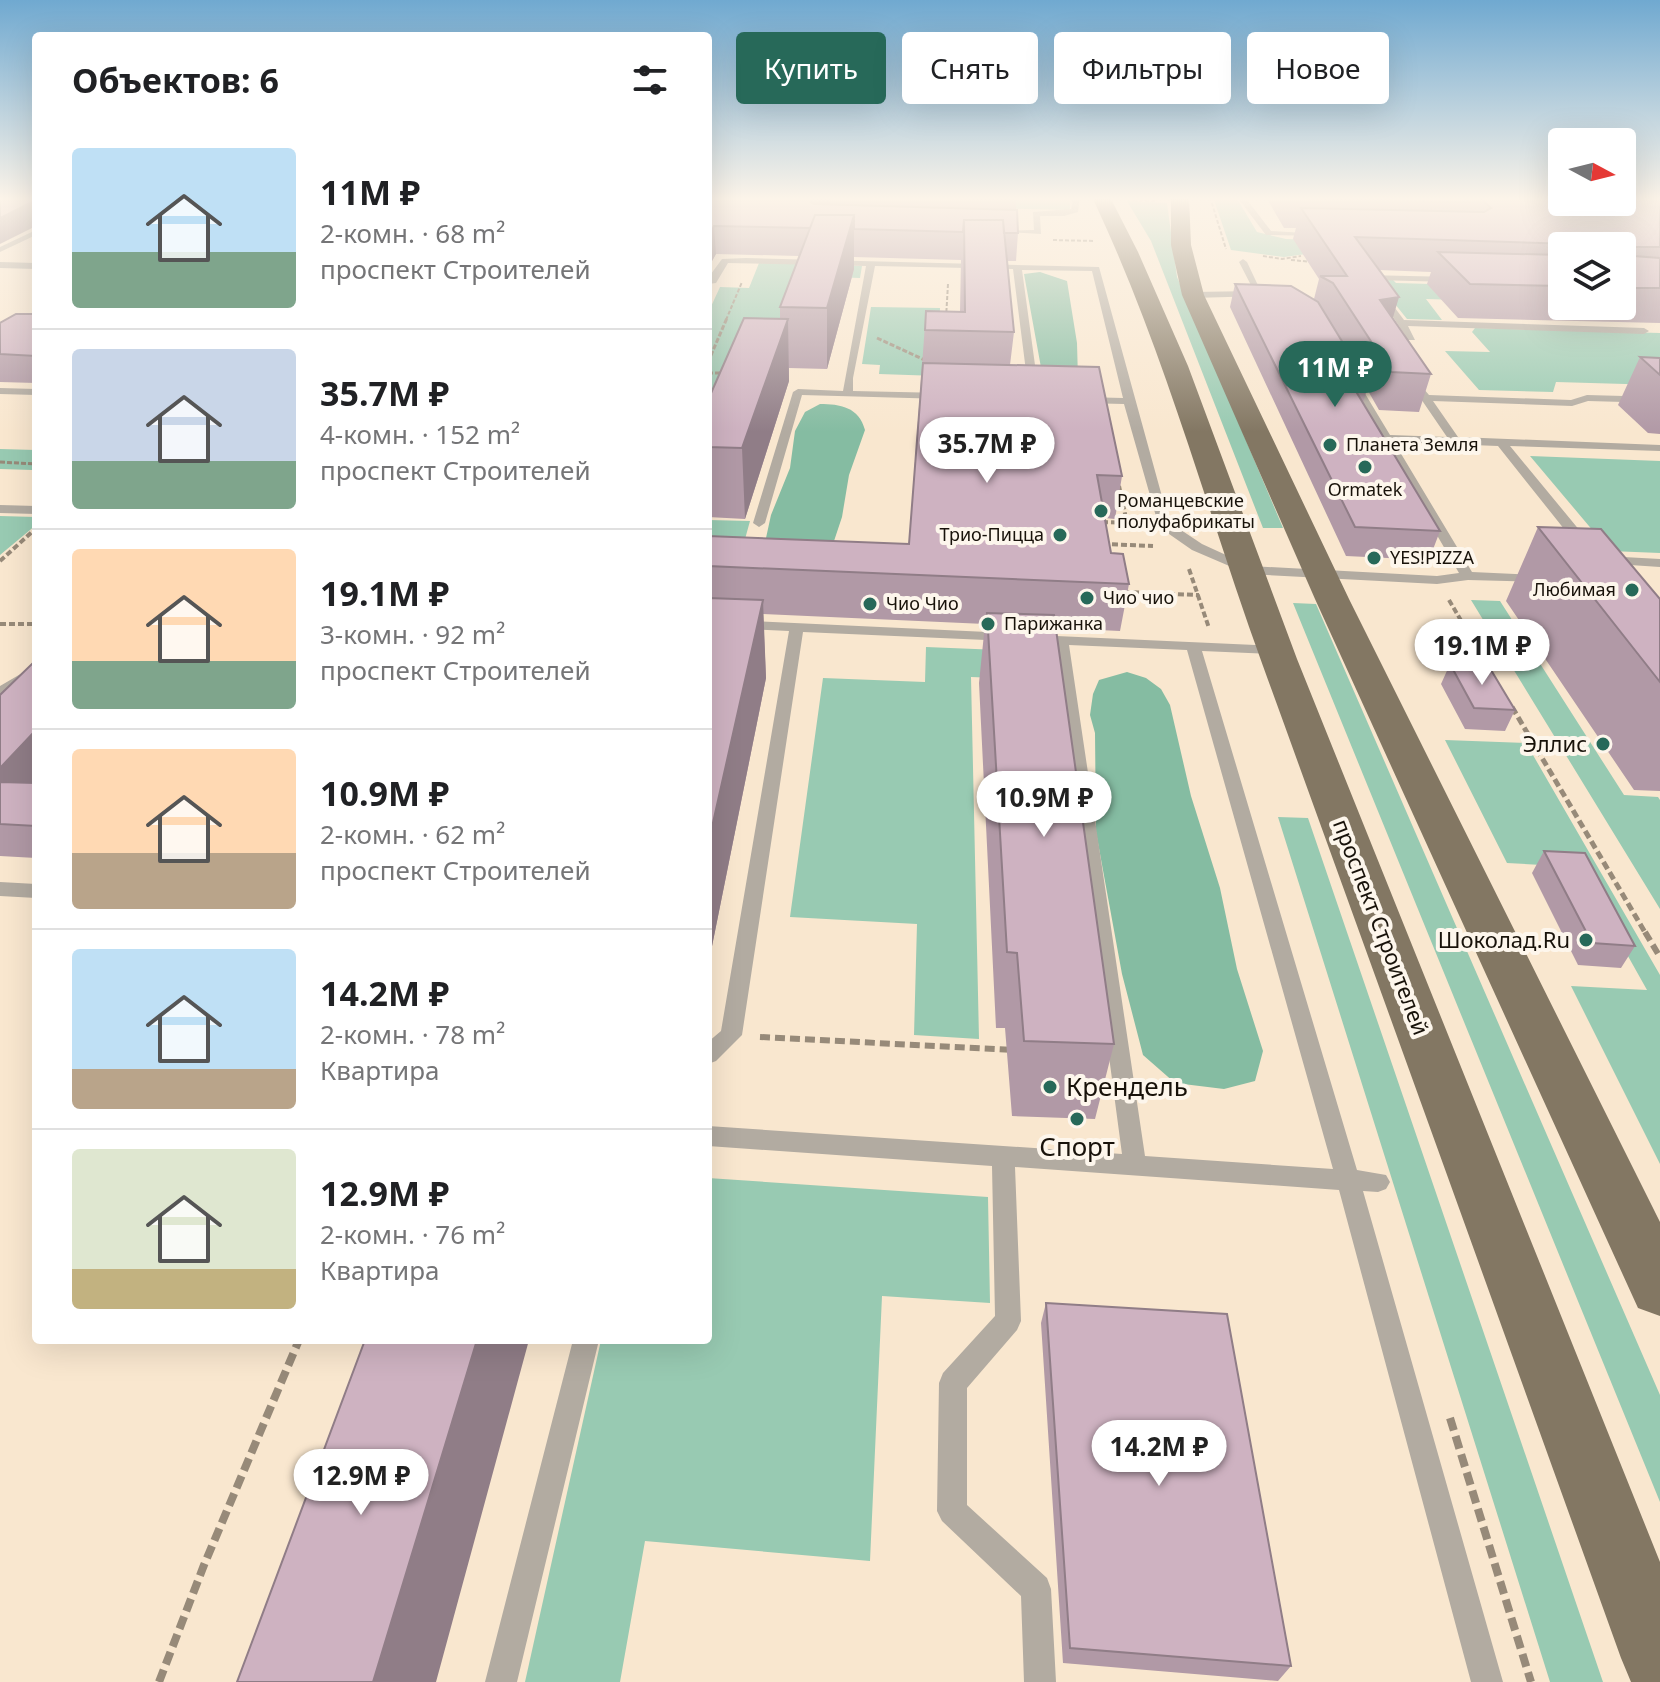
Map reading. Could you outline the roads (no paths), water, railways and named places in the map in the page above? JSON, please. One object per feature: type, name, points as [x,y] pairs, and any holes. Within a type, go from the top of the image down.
[{"type":"main road","name":"проспект Строителей","points":[[1138,275],[1188,403],[1275,650],[1660,1658]]},
{"type":"main road","points":[[1188,275],[1193,295],[1320,574],[1660,1287]]},
{"type":"lane","points":[[848,394],[848,378],[869,275]]},
{"type":"lane","points":[[1018,275],[1035,399]]},
{"type":"lane","points":[[1098,275],[1163,524],[1197,547],[1248,570],[1437,580],[1468,576],[1546,580]]},
{"type":"lane","points":[[1193,295],[1265,295],[1252,275]]},
{"type":"lane","points":[[1392,349],[1384,337],[1412,338],[1368,277],[1457,279]]},
{"type":"lane","points":[[1401,323],[1644,331]]},
{"type":"lane","points":[[1400,361],[1455,441]]},
{"type":"lane","points":[[1348,373],[1468,576]]},
{"type":"lane","points":[[0,391],[32,392]]},
{"type":"lane","points":[[759,523],[798,392],[957,397]]},
{"type":"lane","points":[[1425,398],[1572,403],[1587,398],[1660,400]]},
{"type":"lane","points":[[1064,399],[1129,401]]},
{"type":"lane","points":[[1385,438],[1660,448]]},
{"type":"lane","points":[[1502,443],[1591,564],[1660,563]]},
{"type":"lane","points":[[0,509],[32,510]]},
{"type":"lane","points":[[712,623],[1275,650]]},
{"type":"lane","points":[[712,1052],[731,1035],[797,627]]},
{"type":"lane","points":[[1061,640],[1135,1166]]},
{"type":"lane","points":[[1193,647],[1348,1180],[1487,1682]]},
{"type":"lane","points":[[0,693],[32,673]]},
{"type":"lane","points":[[0,889],[32,891]]},
{"type":"lane","points":[[712,1136],[1378,1182]]},
{"type":"lane","points":[[1003,1157],[1008,1321],[953,1383],[952,1511],[1036,1589],[1040,1682]]},
{"type":"lane","points":[[501,1682],[585,1344]]},
{"type":"place","name":"Планета Земля","points":[[1330,445]]},
{"type":"place","name":"Ormatek","points":[[1365,467]]},
{"type":"place","name":"Романцевские полуфабрикаты","points":[[1101,511]]},
{"type":"place","name":"Трио-Пицца","points":[[1060,535]]},
{"type":"place","name":"YES!PIZZA","points":[[1374,558]]},
{"type":"place","name":"Любимая","points":[[1632,590]]},
{"type":"place","name":"Чио чио","points":[[1087,598]]},
{"type":"place","name":"Чио Чио","points":[[870,604]]},
{"type":"place","name":"Парижанка","points":[[988,624]]},
{"type":"place","name":"Эллис","points":[[1603,744]]},
{"type":"place","name":"Шоколад.Ru","points":[[1586,940]]},
{"type":"place","name":"Крендель","points":[[1050,1087]]},
{"type":"place","name":"Спорт","points":[[1077,1119]]}]
